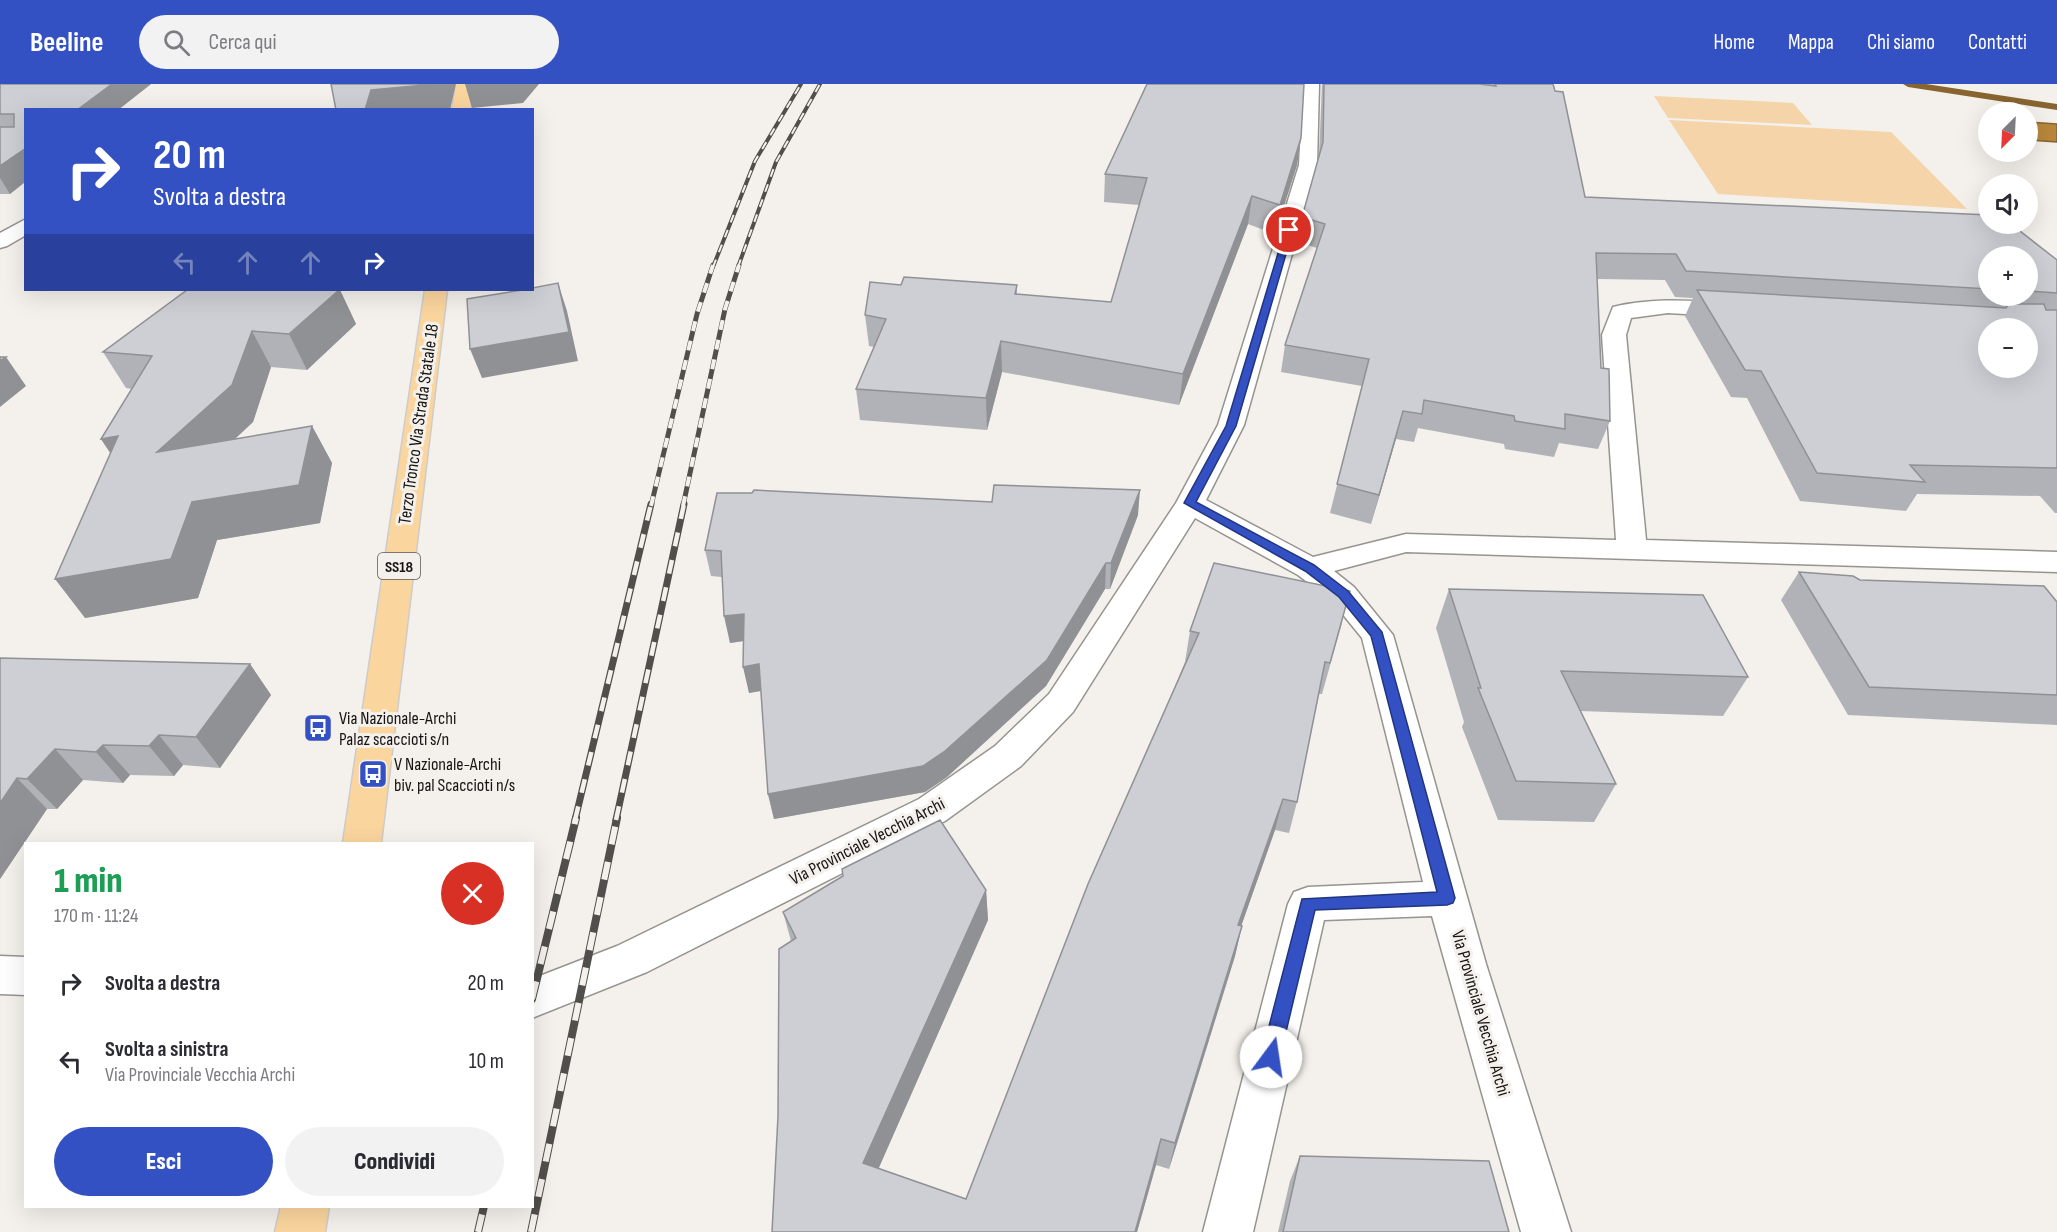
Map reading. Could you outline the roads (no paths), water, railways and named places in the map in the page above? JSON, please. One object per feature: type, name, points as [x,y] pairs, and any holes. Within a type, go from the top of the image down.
[{"type":"main road","points":[[460,108],[464,84]]},
{"type":"main road","name":"Terzo Tronco Via Strada Statale 18","points":[[362,842],[436,291]]},
{"type":"main road","points":[[300,1232],[305,1208]]},
{"type":"street","name":"Via Provinciale Vecchia Archi","points":[[534,998],[632,959],[932,810],[1008,756],[1061,703],[1190,503],[1231,426],[1308,165],[1311,84]]},
{"type":"street","points":[[0,242],[24,226]]},
{"type":"street","points":[[1632,550],[1614,335],[1621,312],[1668,306],[1763,312]]},
{"type":"street","name":"Via Provinciale Vecchia Archi","points":[[1190,503],[1310,568],[1343,594],[1377,635],[1465,964],[1546,1232]]},
{"type":"street","points":[[1310,568],[1406,543],[2057,562]]},
{"type":"street","points":[[1228,1232],[1308,904],[1447,898]]},
{"type":"street","points":[[0,975],[24,976]]},
{"type":"waterway","points":[[1908,84],[2057,107]]},
{"type":"railway","points":[[713,267],[755,161],[801,84]]},
{"type":"railway","points":[[738,267],[776,162],[820,84]]},
{"type":"railway","points":[[651,506],[697,314],[713,265]]},
{"type":"railway","points":[[683,506],[725,309],[739,265]]},
{"type":"railway","points":[[575,820],[651,504]]},
{"type":"railway","points":[[616,820],[684,504]]},
{"type":"railway","points":[[534,991],[576,818]]},
{"type":"railway","points":[[531,1232],[617,818]]},
{"type":"railway","points":[[478,1232],[484,1208]]},
{"type":"place","name":"Via Nazionale-Archi Palaz scaccioti s/n","points":[[318,728]]},
{"type":"place","name":"V Nazionale-Archi biv. pal Scaccioti n/s","points":[[373,774]]}]
